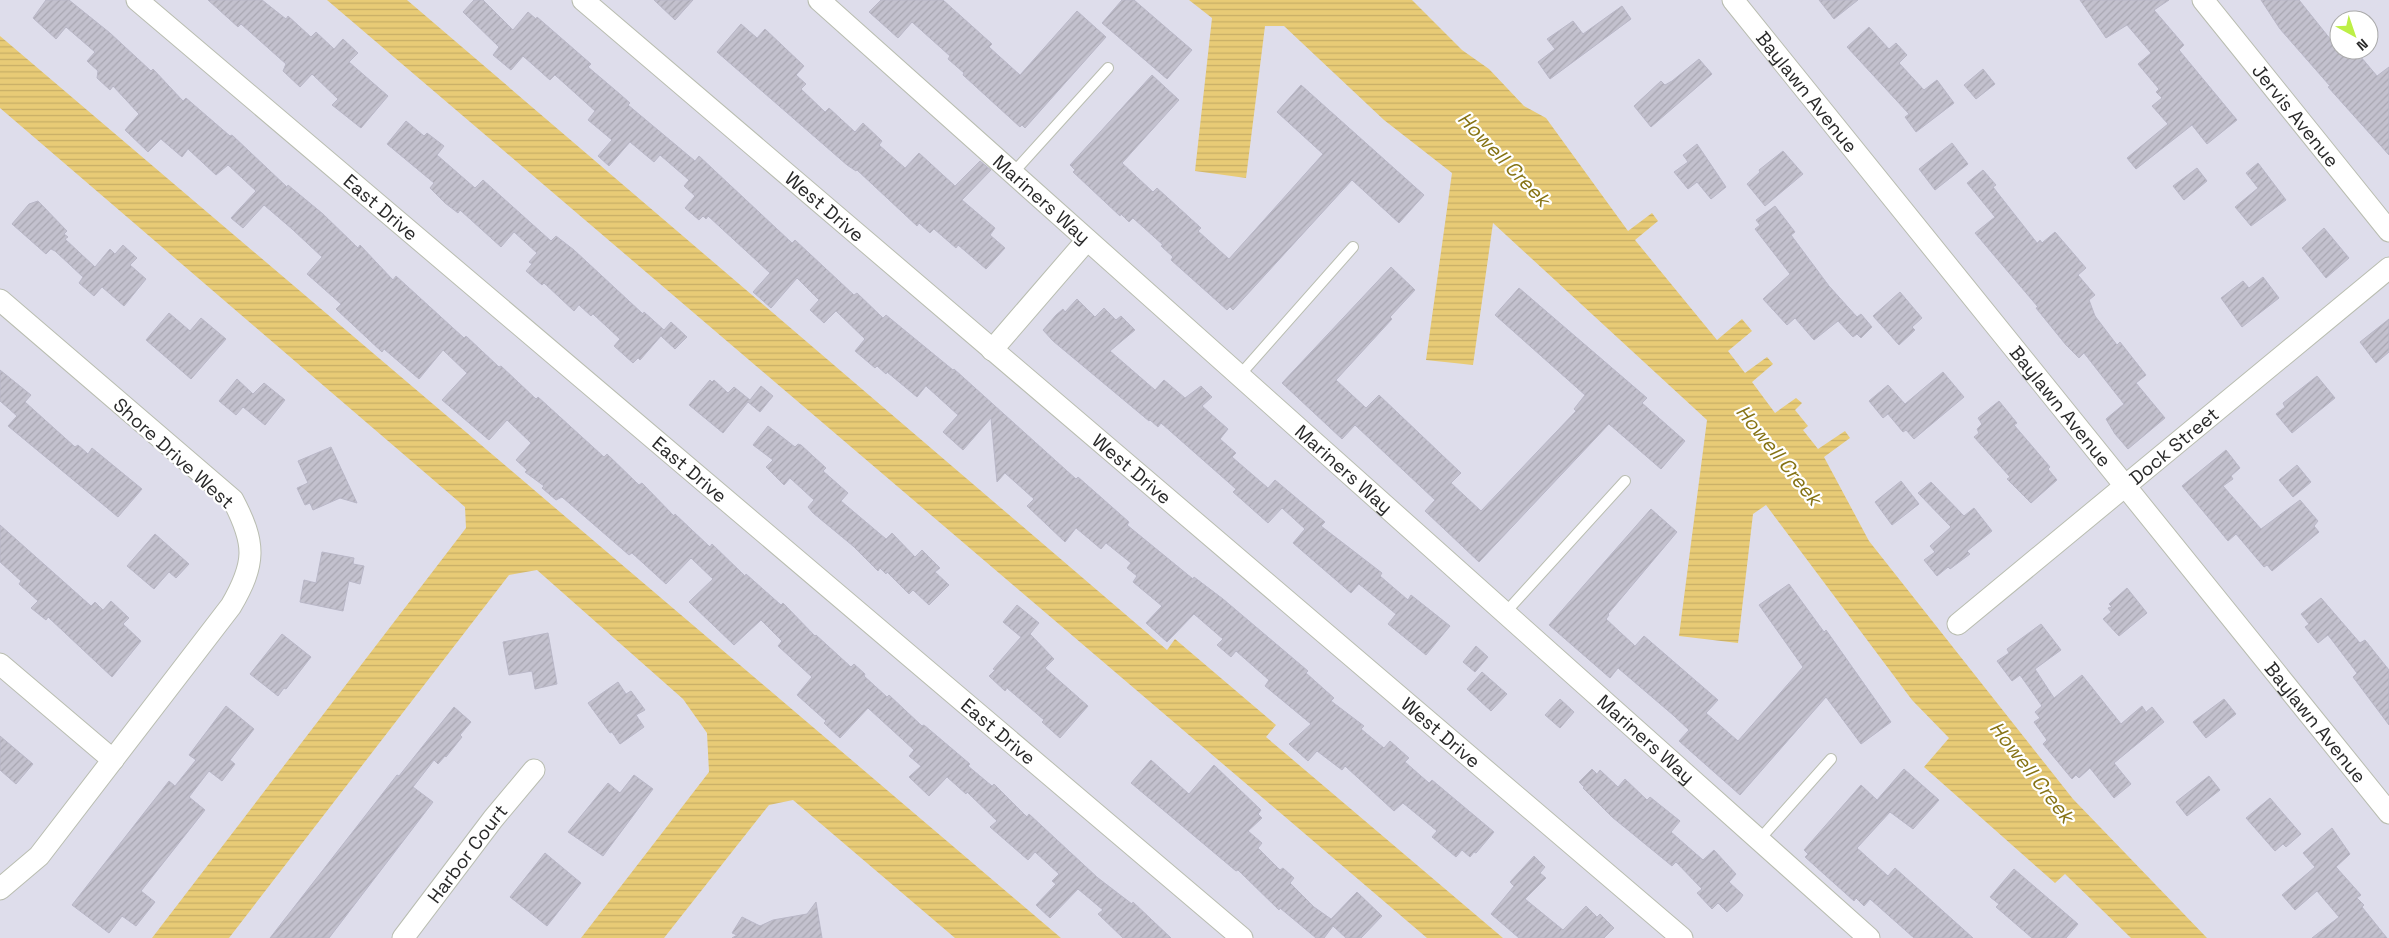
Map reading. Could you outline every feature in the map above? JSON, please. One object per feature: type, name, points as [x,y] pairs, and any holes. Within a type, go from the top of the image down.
[{"type":"street","name":"East Drive","points":[[138,0],[1242,938]]},
{"type":"street","name":"West Drive","points":[[583,0],[1682,938]]},
{"type":"street","name":"Mariners Way","points":[[819,0],[1868,938]]},
{"type":"street","name":"Baylawn Avenue","points":[[1733,0],[2389,813]]},
{"type":"street","name":"Jervis Avenue","points":[[2203,0],[2389,230]]},
{"type":"street","points":[[992,350],[1087,240]]},
{"type":"street","name":"Dock Street","points":[[1958,624],[2389,268]]},
{"type":"street","name":"Shore Drive West","points":[[0,300],[233,500],[246,526],[251,554],[246,581],[231,606],[38,856],[0,889]]},
{"type":"street","points":[[0,664],[113,760]]},
{"type":"street","name":"Harbor Court","points":[[403,938],[493,819],[534,770]]},
{"type":"lane","points":[[1013,173],[1108,68]]},
{"type":"lane","points":[[1239,376],[1353,247]]},
{"type":"lane","points":[[1505,613],[1625,481]]},
{"type":"lane","points":[[1759,840],[1831,759]]},
{"type":"water","points":[[327,0],[407,0],[1167,650],[1175,639],[1276,725],[1266,737],[1503,938],[1427,938]]},
{"type":"water","name":"Howell Creek","points":[[1189,0],[1412,0],[1462,50],[1489,69],[1524,106],[1546,118],[1628,231],[1652,213],[1658,221],[1635,240],[1717,340],[1742,319],[1752,331],[1728,351],[1745,373],[1767,357],[1773,364],[1752,382],[1775,413],[1796,398],[1802,403],[1795,410],[1808,426],[1803,430],[1818,449],[1845,431],[1850,438],[1824,457],[1869,541],[2073,799],[2207,938],[2131,938],[2065,874],[2055,883],[1924,767],[1949,738],[1912,700],[1766,505],[1753,514],[1738,643],[1679,636],[1707,420],[1493,223],[1473,365],[1426,360],[1452,173],[1384,120],[1284,26],[1265,26],[1246,178],[1195,171],[1212,18]]},
{"type":"water","points":[[0,36],[1061,938],[955,938],[793,800],[769,805],[664,938],[581,938],[709,772],[707,733],[683,699],[537,570],[509,575],[229,938],[152,938],[466,528],[465,507],[0,108]]},
{"type":"building","points":[[46,0],[69,0],[110,33],[151,71],[153,69],[183,101],[186,98],[230,136],[232,135],[287,187],[288,185],[323,214],[358,248],[360,245],[393,280],[396,276],[464,338],[466,336],[536,399],[538,397],[604,457],[607,454],[639,485],[642,483],[674,516],[675,514],[710,547],[712,544],[745,576],[746,574],[781,605],[783,603],[815,636],[851,667],[854,664],[887,697],[889,695],[922,726],[924,725],[970,764],[968,766],[992,786],[994,784],[1027,817],[1029,814],[1098,878],[1132,904],[1133,902],[1171,938],[1123,938],[1098,914],[1103,910],[1078,889],[1050,918],[1036,905],[1056,884],[1052,881],[1059,874],[1035,852],[1028,860],[990,827],[997,821],[967,792],[966,794],[947,777],[929,796],[909,777],[921,766],[909,756],[914,750],[868,708],[840,738],[824,723],[826,721],[797,695],[812,677],[778,646],[782,641],[761,620],[734,645],[689,602],[713,579],[691,558],[666,584],[632,553],[629,555],[562,497],[556,500],[542,488],[544,486],[525,472],[527,470],[516,460],[531,443],[507,420],[489,440],[442,400],[467,373],[443,350],[419,379],[384,349],[382,352],[336,309],[341,304],[307,274],[322,257],[264,205],[243,228],[231,218],[256,191],[228,165],[216,175],[188,149],[182,157],[161,139],[148,152],[125,130],[139,114],[113,86],[110,90],[97,78],[98,71],[87,61],[95,52],[66,27],[56,39],[33,18]]},
{"type":"building","points":[[208,0],[262,0],[286,19],[288,16],[311,37],[316,32],[334,49],[343,39],[358,53],[349,62],[388,96],[361,128],[332,105],[338,99],[312,74],[300,87],[283,71],[286,64],[241,24],[238,27]]},
{"type":"building","points":[[474,0],[483,0],[513,30],[528,12],[536,19],[537,17],[591,64],[588,67],[630,103],[628,105],[695,161],[699,156],[792,243],[795,240],[854,295],[857,293],[883,318],[886,315],[954,369],[1076,479],[1078,477],[1129,522],[1127,525],[1193,579],[1194,577],[1223,599],[1308,671],[1306,673],[1334,698],[1331,701],[1364,726],[1361,729],[1384,748],[1390,741],[1409,758],[1405,762],[1429,783],[1432,780],[1494,832],[1476,853],[1474,852],[1470,857],[1462,850],[1456,857],[1432,837],[1437,831],[1403,803],[1394,811],[1345,766],[1342,770],[1317,751],[1308,761],[1289,744],[1311,724],[1265,686],[1269,680],[1236,651],[1231,657],[1217,645],[1223,639],[1194,614],[1167,642],[1146,623],[1162,606],[1133,582],[1137,576],[1127,568],[1131,563],[1106,543],[1101,549],[1076,528],[1065,542],[1027,506],[1034,499],[1005,473],[997,482],[991,418],[963,450],[943,432],[958,415],[926,386],[917,397],[887,372],[886,374],[877,366],[875,368],[855,351],[865,339],[836,311],[824,323],[810,310],[819,300],[797,278],[771,308],[753,292],[770,273],[708,216],[706,219],[703,216],[699,220],[685,208],[695,196],[684,186],[689,180],[660,155],[654,162],[630,142],[609,166],[598,156],[612,140],[588,120],[595,111],[555,75],[550,80],[523,56],[511,70],[493,55],[499,47],[463,12]]},
{"type":"building","points":[[654,0],[693,0],[675,20]]},
{"type":"building","points":[[881,0],[943,0],[992,44],[989,47],[1020,75],[1077,11],[1106,37],[1025,128],[1022,125],[1020,127],[963,75],[964,73],[948,59],[950,56],[912,22],[898,38],[869,12]]},
{"type":"building","points":[[1122,0],[1134,0],[1192,50],[1167,79],[1102,23]]},
{"type":"building","points":[[1819,0],[1858,0],[1834,19]]},
{"type":"building","points":[[2080,0],[2169,0],[2154,10],[2184,45],[2179,50],[2237,120],[2207,144],[2192,125],[2136,169],[2127,158],[2168,124],[2152,106],[2162,98],[2156,92],[2159,89],[2138,64],[2151,53],[2127,25],[2106,38]]},
{"type":"building","points":[[2261,0],[2299,0],[2329,38],[2329,60],[2363,60],[2377,76],[2389,67],[2389,155],[2328,87],[2330,86],[2280,29]]},
{"type":"building","points":[[1622,6],[1631,19],[1550,79],[1538,62],[1555,49],[1547,39],[1573,21],[1583,34]]},
{"type":"building","points":[[741,24],[757,38],[765,29],[804,66],[796,75],[806,84],[801,89],[825,112],[829,108],[855,132],[863,123],[882,141],[879,145],[905,168],[919,153],[955,186],[980,161],[991,170],[962,200],[995,228],[990,235],[1005,248],[986,269],[958,245],[956,248],[934,229],[930,233],[919,223],[917,226],[857,170],[847,165],[717,52]]},
{"type":"building","points":[[1869,27],[1889,49],[1896,43],[1907,55],[1899,63],[1924,90],[1937,80],[1954,103],[1916,132],[1905,117],[1909,114],[1847,47]]},
{"type":"building","points":[[1699,59],[1712,74],[1651,127],[1634,106],[1661,81],[1665,85],[1672,81]]},
{"type":"building","points":[[1983,69],[1995,84],[1976,99],[1964,85]]},
{"type":"building","points":[[1152,75],[1179,100],[1122,163],[1153,192],[1157,188],[1201,228],[1198,231],[1229,259],[1323,154],[1277,112],[1301,85],[1424,195],[1399,223],[1352,180],[1233,310],[1230,307],[1227,310],[1171,260],[1173,257],[1161,246],[1163,245],[1133,218],[1129,222],[1121,214],[1120,216],[1073,172],[1075,170],[1070,165]]},
{"type":"building","points":[[406,121],[424,136],[427,133],[444,146],[437,155],[475,188],[483,180],[551,241],[556,236],[574,250],[643,314],[644,312],[664,330],[671,322],[687,337],[675,349],[661,336],[640,360],[638,358],[633,363],[614,346],[620,339],[593,314],[591,316],[579,305],[574,311],[544,283],[542,285],[526,271],[532,264],[529,262],[537,253],[514,232],[501,247],[460,210],[458,213],[445,203],[430,188],[434,183],[387,144]]},
{"type":"building","points":[[1952,143],[1968,164],[1935,190],[1919,169]]},
{"type":"building","points":[[1697,144],[1726,187],[1711,199],[1697,182],[1688,189],[1674,172],[1688,162],[1683,155]]},
{"type":"building","points":[[1783,151],[1803,174],[1765,206],[1747,184],[1760,172],[1759,170]]},
{"type":"building","points":[[2258,163],[2286,200],[2251,226],[2235,207],[2258,188],[2246,173]]},
{"type":"building","points":[[2197,168],[2207,181],[2184,200],[2173,186]]},
{"type":"building","points":[[1983,170],[1996,185],[1993,187],[2037,243],[2040,240],[2042,243],[2055,232],[2086,268],[2078,275],[2095,295],[2089,300],[2095,316],[2117,345],[2120,342],[2146,375],[2136,383],[2165,418],[2128,449],[2115,434],[2106,419],[2124,404],[2084,353],[2079,358],[2066,345],[2036,308],[2038,307],[1975,233],[1995,217],[1967,183]]},
{"type":"building","points":[[38,201],[67,231],[64,234],[68,237],[65,239],[95,267],[110,249],[115,254],[123,245],[137,258],[130,265],[146,279],[124,306],[102,287],[94,296],[79,283],[83,277],[55,251],[51,249],[46,254],[12,224],[29,204]]},
{"type":"building","points":[[1775,206],[1795,232],[1791,235],[1829,286],[1857,317],[1861,314],[1872,327],[1861,338],[1857,334],[1853,337],[1838,321],[1814,340],[1795,318],[1787,325],[1763,299],[1790,274],[1755,229],[1760,225],[1756,220]]},
{"type":"building","points":[[2324,228],[2349,258],[2326,278],[2302,248]]},
{"type":"building","points":[[1391,267],[1415,290],[1390,317],[1392,319],[1336,380],[1366,408],[1379,395],[1461,473],[1451,483],[1481,511],[1576,411],[1574,409],[1585,395],[1495,315],[1519,288],[1647,398],[1642,403],[1685,441],[1661,469],[1609,424],[1479,562],[1425,511],[1435,500],[1355,425],[1342,439],[1282,383]]},
{"type":"building","points":[[2263,277],[2279,298],[2242,327],[2221,298],[2243,281],[2249,288]]},
{"type":"building","points":[[1900,292],[1922,318],[1912,327],[1915,330],[1899,345],[1873,316]]},
{"type":"building","points":[[1077,299],[1095,317],[1104,308],[1116,320],[1121,316],[1135,330],[1110,351],[1155,390],[1164,380],[1185,398],[1201,386],[1212,397],[1202,406],[1228,429],[1220,439],[1236,453],[1232,457],[1268,488],[1275,480],[1325,522],[1321,526],[1382,573],[1380,576],[1408,600],[1411,595],[1450,626],[1426,655],[1388,624],[1396,614],[1359,584],[1351,593],[1293,543],[1305,529],[1282,508],[1268,523],[1233,492],[1236,489],[1161,423],[1158,427],[1149,421],[1053,341],[1043,330],[1056,315],[1063,309],[1065,312]]},
{"type":"building","points":[[169,313],[190,331],[201,318],[226,339],[191,379],[146,340]]},
{"type":"building","points":[[2389,319],[2389,352],[2376,363],[2360,342]]},
{"type":"building","points":[[0,370],[31,395],[25,402],[75,447],[78,445],[88,454],[92,448],[142,489],[118,517],[8,426],[17,416],[0,401]]},
{"type":"building","points":[[1943,372],[1964,397],[1914,439],[1906,430],[1903,432],[1888,414],[1883,418],[1869,401],[1888,385],[1905,404]]},
{"type":"building","points":[[2317,376],[2335,398],[2292,433],[2276,414],[2285,407],[2283,403]]},
{"type":"building","points":[[237,379],[253,394],[264,383],[285,400],[265,425],[243,407],[236,415],[219,401]]},
{"type":"building","points":[[710,380],[712,382],[714,380],[728,393],[734,387],[750,400],[761,386],[773,396],[760,412],[748,402],[723,433],[689,405]]},
{"type":"building","points":[[1999,401],[2017,423],[2014,425],[2050,467],[2048,469],[2057,480],[2031,503],[2007,479],[2010,477],[1974,437],[1979,433],[1977,429],[1982,424],[1978,418]]},
{"type":"building","points":[[768,426],[795,447],[798,444],[801,445],[826,468],[823,471],[848,493],[841,501],[886,539],[892,533],[915,557],[922,550],[940,568],[935,572],[949,585],[929,605],[913,590],[909,594],[887,572],[886,574],[880,568],[878,571],[853,546],[813,513],[808,507],[814,500],[790,478],[784,485],[766,467],[773,460],[753,445]]},
{"type":"building","points":[[331,447],[357,503],[340,498],[313,510],[310,503],[305,505],[297,488],[308,483],[298,461]]},
{"type":"building","points":[[2226,450],[2240,468],[2231,476],[2233,479],[2223,486],[2261,529],[2300,500],[2318,521],[2314,526],[2319,532],[2272,571],[2267,565],[2264,567],[2236,534],[2228,541],[2182,486]]},
{"type":"building","points":[[2297,465],[2311,482],[2293,497],[2279,480]]},
{"type":"building","points":[[1901,481],[1919,504],[1892,525],[1875,502]]},
{"type":"building","points":[[1931,482],[1964,516],[1974,508],[1992,531],[1967,551],[1970,554],[1937,576],[1924,560],[1935,552],[1930,546],[1951,527],[1918,493]]},
{"type":"building","points":[[1651,509],[1677,532],[1608,614],[1606,619],[1635,646],[1644,636],[1718,700],[1706,713],[1738,741],[1803,667],[1759,605],[1789,584],[1824,632],[1826,630],[1891,722],[1861,744],[1826,697],[1740,795],[1679,741],[1689,730],[1673,715],[1618,668],[1610,678],[1549,625]]},
{"type":"building","points":[[0,525],[91,606],[95,602],[103,610],[111,601],[129,618],[123,624],[141,641],[112,677],[48,617],[46,620],[31,608],[38,601],[19,584],[21,581],[0,562]]},
{"type":"building","points":[[155,534],[189,564],[176,578],[169,572],[154,589],[127,566]]},
{"type":"building","points":[[322,552],[354,558],[353,564],[364,566],[360,584],[349,581],[343,611],[300,602],[304,580],[316,583]]},
{"type":"building","points":[[2127,588],[2147,613],[2119,636],[2103,619],[2111,612],[2108,608],[2112,607],[2109,604]]},
{"type":"building","points":[[2321,598],[2360,643],[2365,640],[2389,670],[2389,725],[2353,677],[2357,673],[2328,635],[2318,643],[2305,627],[2309,624],[2301,614]]},
{"type":"building","points":[[1017,605],[1039,623],[1030,634],[1054,659],[1045,668],[1088,706],[1060,738],[1042,722],[1044,720],[1007,688],[1005,691],[989,676],[1021,637],[1003,622]]},
{"type":"building","points":[[2041,624],[2061,650],[2035,669],[2054,698],[2082,675],[2121,724],[2142,706],[2146,712],[2152,707],[2164,722],[2114,763],[2131,784],[2114,798],[2090,768],[2079,778],[2076,775],[2072,779],[2043,744],[2047,740],[2034,722],[2040,718],[2035,712],[2042,706],[2020,675],[2012,681],[1997,661],[2009,653],[2007,649]]},
{"type":"building","points":[[548,633],[557,684],[535,689],[532,671],[509,675],[503,642]]},
{"type":"building","points":[[282,634],[311,657],[286,689],[284,688],[278,696],[250,674]]},
{"type":"building","points":[[1476,646],[1488,657],[1475,672],[1463,662]]},
{"type":"building","points":[[1482,672],[1507,694],[1491,711],[1467,689]]},
{"type":"building","points":[[618,682],[626,694],[631,691],[645,710],[636,715],[644,727],[620,744],[588,703]]},
{"type":"building","points":[[1560,699],[1574,712],[1560,728],[1545,715]]},
{"type":"building","points":[[2224,699],[2236,714],[2206,738],[2193,722]]},
{"type":"building","points":[[226,706],[254,729],[230,760],[235,764],[222,781],[209,771],[189,797],[205,810],[141,891],[155,902],[136,926],[122,916],[109,933],[72,905],[169,781],[175,786],[196,760],[189,755]]},
{"type":"building","points":[[454,707],[471,722],[446,757],[438,764],[434,760],[413,787],[433,802],[329,938],[270,938],[397,775],[399,776]]},
{"type":"building","points":[[0,736],[33,764],[16,784],[0,770]]},
{"type":"building","points":[[1151,760],[1189,794],[1214,765],[1261,810],[1258,814],[1262,818],[1248,831],[1262,843],[1258,848],[1280,870],[1283,868],[1294,878],[1290,883],[1314,907],[1331,919],[1357,892],[1382,916],[1361,938],[1346,938],[1333,926],[1324,938],[1316,938],[1280,908],[1279,910],[1238,870],[1236,871],[1131,783]]},
{"type":"building","points":[[1592,769],[1597,774],[1600,770],[1618,787],[1625,779],[1647,800],[1650,797],[1680,821],[1671,832],[1703,860],[1714,850],[1736,874],[1729,882],[1743,895],[1739,901],[1727,912],[1718,903],[1712,909],[1697,893],[1702,889],[1676,862],[1672,866],[1612,817],[1583,788],[1579,782]]},
{"type":"building","points":[[1904,769],[1939,800],[1913,829],[1890,812],[1857,848],[1888,876],[1895,868],[1973,938],[1914,938],[1870,899],[1864,906],[1856,898],[1854,901],[1805,857],[1808,854],[1804,850],[1861,785],[1877,800]]},
{"type":"building","points":[[634,775],[653,789],[603,856],[568,832],[608,783],[620,793]]},
{"type":"building","points":[[2209,776],[2220,790],[2187,816],[2176,802]]},
{"type":"building","points":[[2270,798],[2301,834],[2286,847],[2283,844],[2275,851],[2246,818]]},
{"type":"building","points":[[2332,828],[2350,854],[2336,867],[2361,895],[2357,898],[2364,905],[2362,907],[2387,938],[2312,938],[2339,917],[2317,891],[2295,910],[2282,895],[2315,867],[2303,853]]},
{"type":"building","points":[[545,853],[581,883],[547,926],[510,897]]},
{"type":"building","points":[[1534,856],[1545,867],[1540,873],[1546,878],[1525,899],[1563,930],[1586,906],[1597,917],[1600,914],[1614,928],[1604,938],[1519,938],[1491,914],[1514,886],[1510,882]]},
{"type":"building","points":[[2014,869],[2078,924],[2066,938],[2032,938],[1996,907],[1999,904],[1990,897]]},
{"type":"building","points":[[816,902],[822,938],[732,938],[737,935],[732,933],[742,917],[760,926],[773,920],[807,914]]}]
